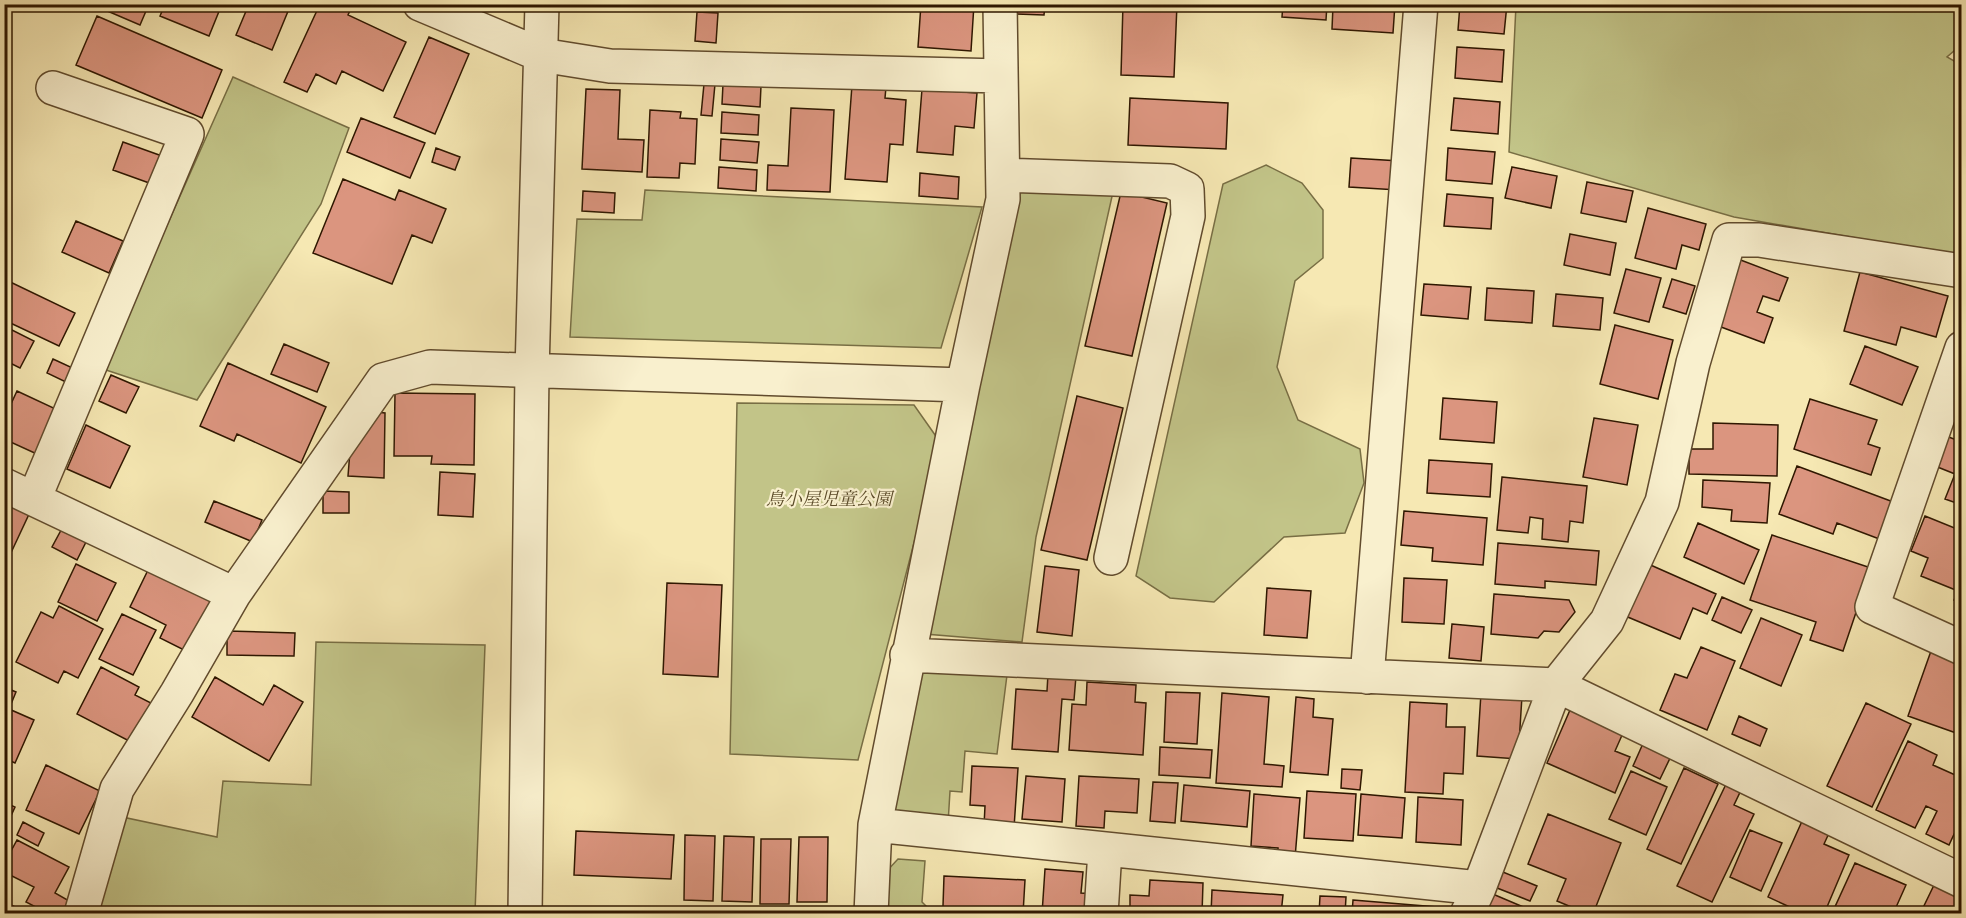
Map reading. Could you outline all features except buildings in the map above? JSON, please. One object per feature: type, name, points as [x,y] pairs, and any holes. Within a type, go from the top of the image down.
[{"type":"street","points":[[420,4],[541,55],[610,66],[1001,76]]},
{"type":"street","points":[[525,914],[532,372],[542,4]]},
{"type":"street","points":[[871,914],[874,825],[1003,199],[1000,4]]},
{"type":"street","points":[[1367,677],[1421,4]]},
{"type":"street","points":[[34,499],[187,134],[53,88]]},
{"type":"street","points":[[1003,175],[1170,181],[1187,189],[1188,216],[1110,558]]},
{"type":"street","points":[[874,825],[1105,850],[1473,901],[1556,685],[1607,621],[1662,502],[1693,363],[1730,240],[1759,240],[1962,271]]},
{"type":"street","points":[[1962,348],[1872,607],[1962,648]]},
{"type":"street","points":[[81,914],[117,789],[177,693],[234,594],[383,380],[430,367],[963,385]]},
{"type":"street","points":[[4,485],[234,594]]},
{"type":"street","points":[[908,655],[1556,685],[1962,881]]},
{"type":"street","points":[[1101,914],[1105,850]]},
{"type":"green space","points":[[1516,5],[1961,5],[1961,45],[1947,57],[1961,65],[1961,256],[1734,217],[1509,152]]},
{"type":"green space","points":[[233,77],[349,128],[321,204],[197,400],[103,369]]},
{"type":"green space","points":[[1266,165],[1302,183],[1323,210],[1323,258],[1295,281],[1277,367],[1298,420],[1360,449],[1364,483],[1345,533],[1284,537],[1214,602],[1170,598],[1136,576],[1223,184]]},
{"type":"green space","points":[[645,190],[982,207],[941,348],[570,337],[577,219],[642,220]]},
{"type":"green space","points":[[1014,192],[1113,192],[1036,537],[1022,642],[925,634]]},
{"type":"green space","name":"鳥小屋児童公園","points":[[737,403],[914,405],[940,442],[858,760],[730,754]]},
{"type":"green space","points":[[316,642],[485,645],[475,913],[99,914],[122,817],[217,837],[223,781],[311,785]]},
{"type":"green space","points":[[923,670],[1007,675],[997,754],[965,751],[962,792],[950,791],[948,824],[890,812]]},
{"type":"green space","points":[[898,859],[925,861],[922,902],[933,913],[882,914],[884,874]]}]
